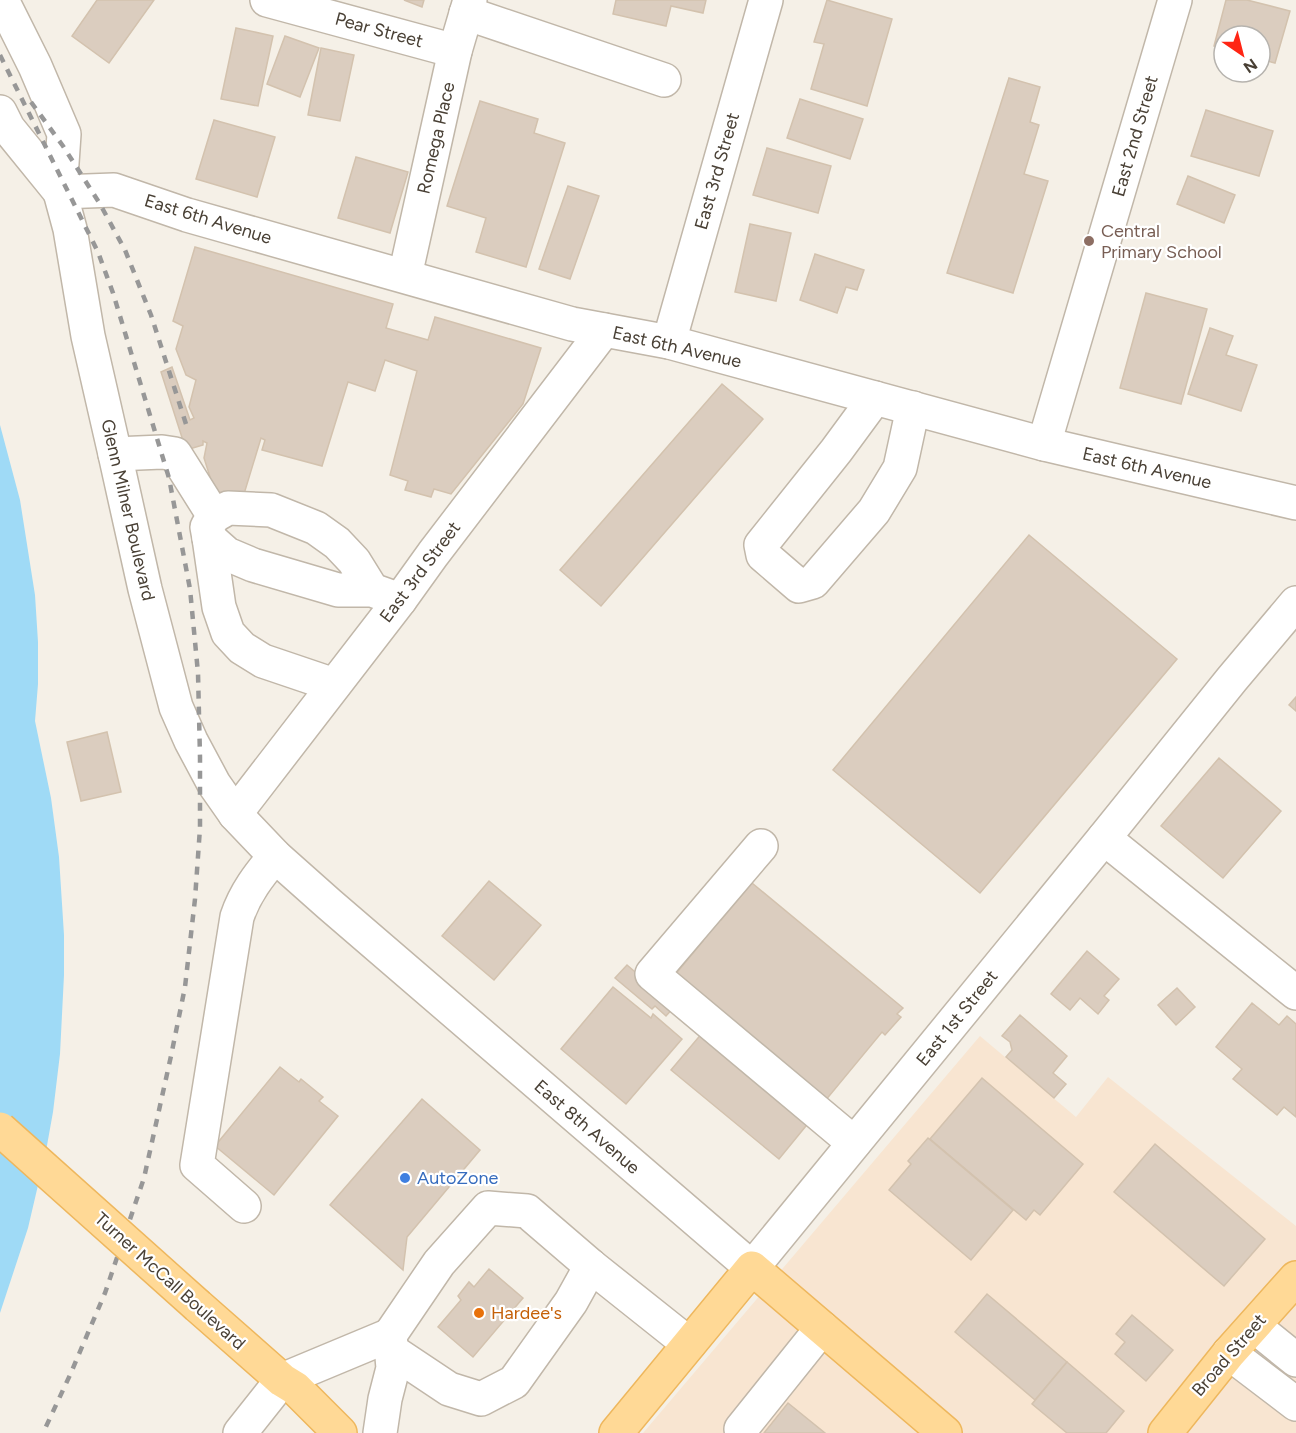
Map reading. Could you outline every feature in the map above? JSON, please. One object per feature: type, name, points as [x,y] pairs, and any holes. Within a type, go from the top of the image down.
[{"type":"main road","name":"Turner McCall Boulevard","points":[[0,1129],[282,1380],[295,1388],[340,1433]]},
{"type":"main road","name":"East 8th Avenue","points":[[752,1268],[822,1328],[922,1421],[945,1433]]},
{"type":"main road","name":"East 1st Street","points":[[616,1433],[752,1268]]},
{"type":"main road","name":"Broad Street","points":[[1173,1430],[1229,1353],[1296,1278]]},
{"type":"street","name":"Glenn Milner Boulevard","points":[[2,0],[36,66],[64,134],[60,192],[70,229],[88,336],[145,589],[176,707],[214,784],[235,814]]},
{"type":"street","name":"Pear Street","points":[[267,0],[455,51]]},
{"type":"street","name":"East 3rd Street","points":[[669,342],[766,0]]},
{"type":"street","name":"East 2nd Street","points":[[1044,444],[1175,0]]},
{"type":"street","name":"Romega Place","points":[[405,276],[455,51],[468,6]]},
{"type":"street","points":[[468,6],[664,80]]},
{"type":"street","name":"Glenn Milner Boulevard","points":[[0,112],[8,128],[60,192]]},
{"type":"street","name":"East 6th Avenue","points":[[60,192],[114,190],[187,215],[572,324],[669,342],[1044,444],[1296,502]]},
{"type":"street","name":"East 3rd Street","points":[[235,814],[334,685],[386,595],[433,554],[604,330]]},
{"type":"street","points":[[875,398],[761,545],[763,555],[799,585],[813,582],[874,512],[900,468],[914,408]]},
{"type":"street","points":[[116,453],[175,454],[227,554],[253,565],[338,590],[386,595]]},
{"type":"street","points":[[334,685],[263,661],[242,648],[228,633],[219,607],[212,527],[228,508],[271,510],[316,528],[337,543],[386,595]]},
{"type":"street","name":"East 1st Street","points":[[752,1268],[1296,603]]},
{"type":"street","name":"East 8th Avenue","points":[[235,814],[275,856],[329,904],[752,1268]]},
{"type":"street","points":[[1104,838],[1296,993]]},
{"type":"street","points":[[760,846],[652,974],[854,1143]]},
{"type":"street","points":[[244,1206],[196,1165],[237,917],[248,891],[275,856]]},
{"type":"street","points":[[380,1433],[393,1368],[391,1343],[438,1263],[489,1208],[527,1211],[591,1266],[689,1344]]},
{"type":"street","points":[[391,1343],[449,1389],[482,1399],[514,1382],[571,1302],[591,1266]]},
{"type":"street","points":[[1254,1326],[1296,1360]]},
{"type":"street","points":[[741,1429],[822,1328]]},
{"type":"street","points":[[240,1433],[282,1380],[391,1343]]},
{"type":"street","points":[[1229,1353],[1296,1404]]},
{"type":"shaded area","points":[[980,1036],[1076,1117],[1108,1077],[1296,1226],[1296,1433],[643,1433]]},
{"type":"water","points":[[0,425],[20,500],[35,595],[38,684],[35,721],[51,798],[59,857],[64,975],[60,1054],[46,1151],[28,1228],[0,1313]]},
{"type":"building","points":[[97,0],[154,0],[109,63],[72,36]]},
{"type":"building","points":[[404,0],[424,0],[422,7]]},
{"type":"building","points":[[616,0],[706,0],[703,13],[671,6],[666,26],[613,14]]},
{"type":"building","points":[[827,0],[892,19],[867,106],[811,89],[824,44],[814,42]]},
{"type":"building","points":[[1226,0],[1247,0],[1290,11],[1275,63],[1272,62],[1272,24],[1220,24]]},
{"type":"building","points":[[236,28],[273,36],[258,106],[221,99]]},
{"type":"building","points":[[285,36],[319,48],[300,97],[267,84]]},
{"type":"building","points":[[321,48],[354,55],[340,121],[308,115]]},
{"type":"building","points":[[1009,78],[1040,87],[1030,122],[1039,125],[1024,174],[1048,181],[1013,293],[947,273]]},
{"type":"building","points":[[800,99],[863,119],[850,159],[787,138]]},
{"type":"building","points":[[480,101],[538,119],[534,133],[565,143],[526,267],[476,252],[486,218],[447,206]]},
{"type":"building","points":[[1206,110],[1273,131],[1259,176],[1191,156]]},
{"type":"building","points":[[214,120],[275,137],[257,197],[196,179]]},
{"type":"building","points":[[767,148],[831,166],[818,213],[753,195]]},
{"type":"building","points":[[356,157],[408,172],[390,233],[338,218]]},
{"type":"building","points":[[1188,176],[1235,195],[1224,223],[1177,204]]},
{"type":"building","points":[[568,186],[599,196],[570,279],[539,269]]},
{"type":"building","points":[[750,224],[791,233],[776,301],[735,292]]},
{"type":"building","points":[[195,247],[393,304],[386,328],[428,340],[435,317],[541,348],[523,404],[451,494],[434,489],[431,497],[405,490],[408,481],[390,475],[417,371],[385,360],[375,391],[348,382],[322,466],[262,450],[265,440],[261,438],[244,494],[218,502],[204,458],[207,443],[203,441],[203,445],[186,450],[161,372],[172,367],[190,420],[194,418],[189,407],[196,380],[186,375],[176,349],[183,326],[173,321]]},
{"type":"building","points":[[815,254],[864,270],[857,290],[846,287],[837,313],[800,300]]},
{"type":"building","points":[[1146,293],[1207,309],[1181,404],[1120,388]]},
{"type":"building","points":[[1210,328],[1233,336],[1226,355],[1257,365],[1241,411],[1188,394]]},
{"type":"building","points":[[722,384],[763,419],[601,606],[560,570]]},
{"type":"building","points":[[1029,535],[1177,659],[980,893],[833,770]]},
{"type":"building","points":[[1296,697],[1296,711],[1289,705]]},
{"type":"building","points":[[107,732],[121,792],[81,801],[67,742]]},
{"type":"building","points":[[1219,758],[1281,811],[1223,878],[1161,826]]},
{"type":"building","points":[[489,881],[541,925],[494,980],[442,936]]},
{"type":"building","points":[[752,883],[903,1008],[897,1014],[901,1017],[885,1035],[882,1032],[825,1101],[674,976],[703,941],[695,934],[713,913],[721,920]]},
{"type":"building","points":[[1087,951],[1119,979],[1104,996],[1109,1000],[1098,1014],[1080,998],[1070,1010],[1051,994]]},
{"type":"building","points":[[627,965],[675,1006],[666,1016],[655,1006],[652,1009],[615,978]]},
{"type":"building","points":[[613,987],[651,1018],[653,1014],[682,1039],[626,1104],[561,1049]]},
{"type":"building","points":[[1177,988],[1195,1007],[1176,1025],[1158,1005]]},
{"type":"building","points":[[1252,1003],[1279,1025],[1287,1016],[1296,1024],[1296,1117],[1284,1107],[1277,1115],[1233,1079],[1242,1069],[1216,1047]]},
{"type":"building","points":[[1020,1015],[1067,1056],[1053,1073],[1066,1084],[1054,1098],[1006,1057],[1012,1050],[1010,1042],[1002,1036]]},
{"type":"building","points":[[703,1032],[810,1121],[779,1159],[671,1070]]},
{"type":"building","points":[[280,1067],[299,1082],[301,1079],[323,1097],[319,1101],[338,1116],[274,1195],[215,1146]]},
{"type":"building","points":[[982,1078],[1083,1164],[1040,1215],[1034,1210],[1026,1220],[930,1139]]},
{"type":"building","name":"AutoZone","points":[[422,1099],[480,1150],[407,1237],[403,1270],[330,1205]]},
{"type":"building","points":[[928,1138],[1013,1210],[971,1260],[889,1190],[911,1164],[908,1161]]},
{"type":"building","points":[[1155,1144],[1265,1239],[1224,1286],[1114,1192]]},
{"type":"building","name":"Hardee's","points":[[489,1269],[523,1298],[473,1357],[438,1327],[461,1300],[458,1296],[469,1282],[474,1287]]},
{"type":"building","points":[[987,1294],[1067,1362],[1035,1400],[955,1332]]},
{"type":"building","points":[[1132,1315],[1173,1350],[1146,1381],[1115,1354],[1125,1342],[1116,1334]]},
{"type":"building","points":[[1067,1362],[1124,1411],[1106,1433],[1067,1433],[1032,1404]]},
{"type":"building","points":[[788,1403],[825,1433],[764,1433]]},
{"type":"railway","points":[[0,55],[98,252],[113,293],[169,478],[190,589],[198,673],[200,828],[195,899],[185,987],[171,1056],[144,1178],[105,1293],[43,1433]]},
{"type":"railway","points":[[31,102],[63,146],[100,204],[125,250],[151,315],[186,424]]},
{"type":"place","name":"Central Primary School","points":[[1089,241]]},
{"type":"place","name":"AutoZone","points":[[405,1178]]},
{"type":"place","name":"Hardee's","points":[[479,1313]]}]
